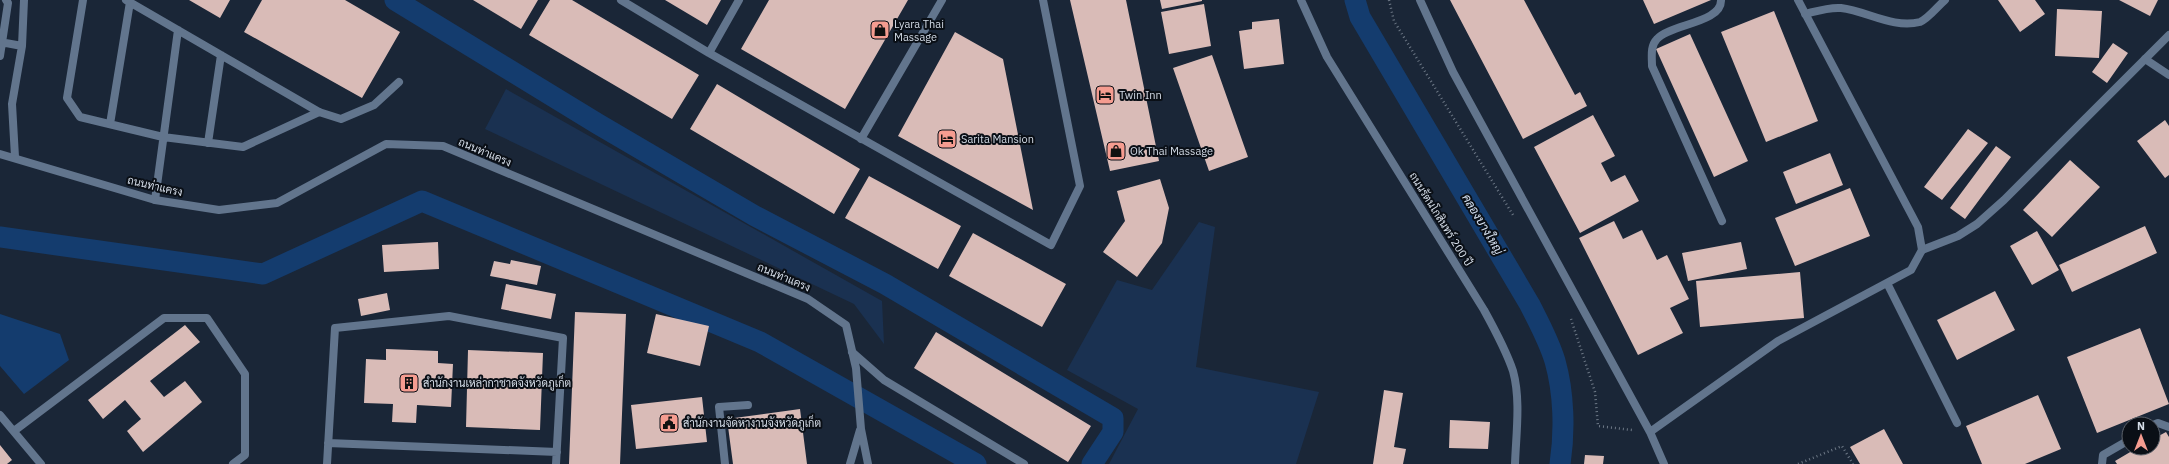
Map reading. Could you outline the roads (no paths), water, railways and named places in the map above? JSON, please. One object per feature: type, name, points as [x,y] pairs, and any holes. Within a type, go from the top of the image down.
[{"type":"street","points":[[0,56],[8,3],[6,0]]},
{"type":"street","points":[[15,157],[12,104],[22,46],[24,0]]},
{"type":"street","points":[[83,0],[67,98],[80,117],[163,137],[243,147],[319,112]]},
{"type":"street","points":[[621,0],[709,53],[1051,245],[1080,186],[1043,0]]},
{"type":"street","points":[[709,53],[739,0]]},
{"type":"street","points":[[861,138],[942,0]]},
{"type":"street","name":"ถนนรัตนโกสินทร์ 200 ปี","points":[[1302,0],[1327,57],[1480,303],[1501,341],[1513,372],[1517,401],[1515,464]]},
{"type":"street","points":[[1420,0],[1453,72],[1650,432],[1664,464]]},
{"type":"street","points":[[1721,0],[1721,5],[1714,14],[1670,31],[1656,39],[1651,51],[1652,66],[1722,221]]},
{"type":"street","points":[[1650,432],[1778,341],[1911,270],[1922,250],[1918,227],[1798,0]]},
{"type":"street","points":[[1805,14],[1826,9],[1841,8],[1894,22],[1908,23],[1921,21],[1945,0]]},
{"type":"street","points":[[110,124],[128,1],[319,112],[342,120],[374,105],[399,82]]},
{"type":"street","points":[[154,200],[178,30]]},
{"type":"street","points":[[1922,250],[1958,236],[1977,224],[2004,200],[2169,34]]},
{"type":"street","points":[[1,42],[22,46]]},
{"type":"street","points":[[208,142],[220,55]]},
{"type":"street","points":[[2145,59],[2169,75]]},
{"type":"street","name":"ถนนท่าแครง","points":[[0,154],[15,157],[154,200],[219,210],[278,203],[386,144],[443,146],[808,299],[846,325],[856,368],[860,429],[868,464]]},
{"type":"street","points":[[1887,282],[1957,423]]},
{"type":"street","points":[[327,464],[336,328],[449,316],[563,338],[556,464]]},
{"type":"street","points":[[14,431],[164,318],[207,318],[245,374],[245,455],[233,464]]},
{"type":"street","points":[[852,352],[884,380],[1024,464]]},
{"type":"street","points":[[725,464],[719,407],[748,405]]},
{"type":"street","points":[[0,415],[41,464]]},
{"type":"street","name":"ถนนท่าแครง","points":[[850,464],[860,429]]},
{"type":"street","points":[[328,443],[557,452]]},
{"type":"street","points":[[2102,464],[2103,455],[2121,445]]},
{"type":"waterway","points":[[395,0],[598,124],[755,216],[885,284],[1113,418],[1113,432],[1092,464]]},
{"type":"waterway","name":"คลองบางใหญ่","points":[[1355,0],[1360,17],[1530,305],[1547,339],[1555,361],[1562,399],[1563,438],[1560,464]]},
{"type":"waterway","points":[[0,237],[263,274],[422,201],[760,342],[976,464]]},
{"type":"place","name":"Lyara Thai Massage","points":[[880,30]]},
{"type":"place","name":"Twin Inn","points":[[1105,95]]},
{"type":"place","name":"Sarita Mansion","points":[[947,139]]},
{"type":"place","name":"Ok Thai Massage","points":[[1116,151]]},
{"type":"place","name":"สำนักงานเหล่ากาชาดจังหวัดภูเก็ต","points":[[409,383]]},
{"type":"place","name":"สำนักงานจัดหางานจังหวัดภูเก็ต","points":[[669,423]]}]
